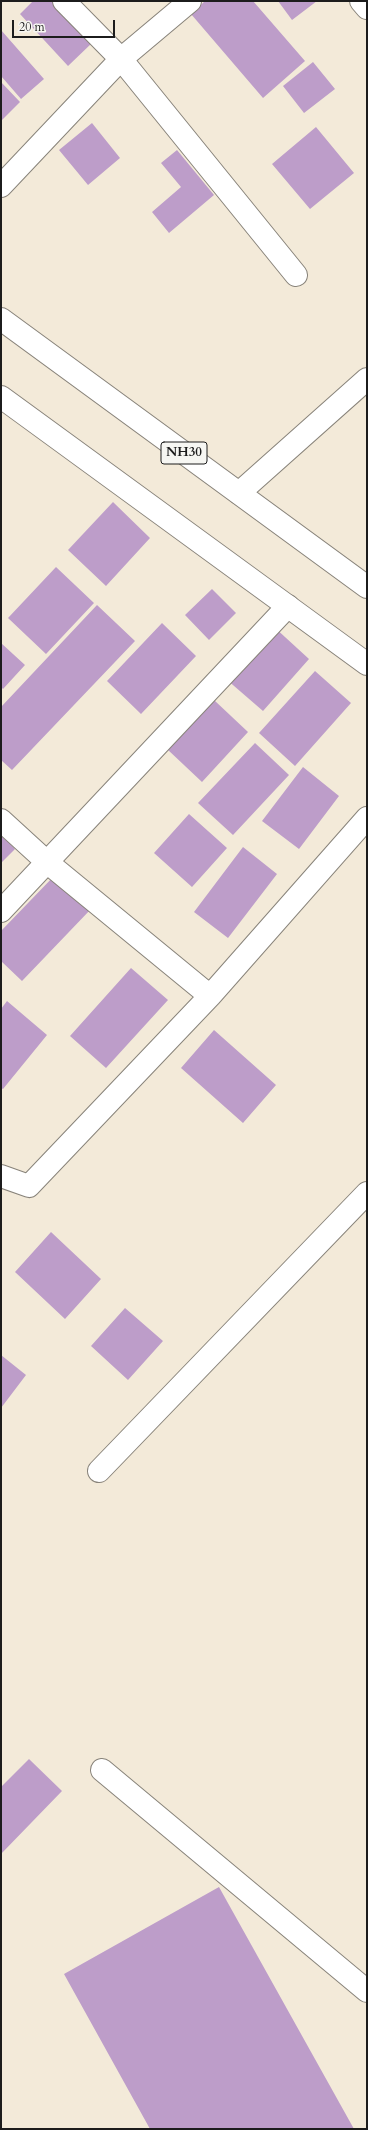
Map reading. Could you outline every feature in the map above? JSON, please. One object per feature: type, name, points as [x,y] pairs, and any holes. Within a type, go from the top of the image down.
[{"type":"main road","points":[[64,1],[121,59],[296,274]]},
{"type":"main road","points":[[1,186],[121,59],[190,1]]},
{"type":"main road","points":[[361,1],[367,8]]},
{"type":"main road","name":"NH30","points":[[1,319],[367,588]]},
{"type":"main road","points":[[239,493],[367,379]]},
{"type":"main road","points":[[1,397],[367,664]]},
{"type":"main road","points":[[1,911],[48,863],[288,606]]},
{"type":"main road","points":[[1,1176],[29,1186],[210,996],[367,818]]},
{"type":"main road","points":[[1,820],[48,863],[210,996]]},
{"type":"main road","points":[[100,1472],[367,1193]]},
{"type":"main road","points":[[102,1770],[367,1991]]},
{"type":"building","points":[[33,1],[54,1],[92,43],[68,66],[20,14]]},
{"type":"building","points":[[205,1],[253,1],[305,61],[263,98],[191,14]]},
{"type":"building","points":[[278,1],[317,1],[292,20]]},
{"type":"building","points":[[1,30],[44,79],[21,99],[1,76]]},
{"type":"building","points":[[313,62],[335,89],[304,113],[283,86]]},
{"type":"building","points":[[1,82],[20,102],[1,121]]},
{"type":"building","points":[[92,123],[120,158],[88,185],[59,150]]},
{"type":"building","points":[[316,127],[354,173],[310,209],[272,164]]},
{"type":"building","points":[[177,150],[214,195],[169,233],[152,212],[181,187],[161,163]]},
{"type":"building","points":[[113,502],[150,538],[106,586],[68,550]]},
{"type":"building","points":[[56,567],[94,603],[46,654],[8,618]]},
{"type":"building","points":[[212,589],[236,613],[209,640],[185,615]]},
{"type":"building","points":[[97,605],[135,641],[12,770],[1,760],[1,707]]},
{"type":"building","points":[[162,623],[196,656],[141,714],[107,681]]},
{"type":"building","points":[[273,626],[309,659],[263,711],[226,679]]},
{"type":"building","points":[[1,643],[25,665],[3,689],[1,687]]},
{"type":"building","points":[[315,671],[351,703],[295,766],[259,733]]},
{"type":"building","points":[[214,700],[248,732],[202,782],[167,749]]},
{"type":"building","points":[[255,743],[289,775],[233,835],[198,803]]},
{"type":"building","points":[[303,767],[339,796],[299,849],[262,821]]},
{"type":"building","points":[[189,814],[227,848],[192,887],[154,853]]},
{"type":"building","points":[[1,834],[15,849],[1,863]]},
{"type":"building","points":[[243,847],[277,874],[228,938],[194,912]]},
{"type":"building","points":[[55,875],[91,909],[22,981],[1,961],[1,931]]},
{"type":"building","points":[[131,968],[168,1000],[106,1068],[70,1036]]},
{"type":"building","points":[[7,1001],[47,1035],[3,1089],[1,1088],[1,1009]]},
{"type":"building","points":[[214,1030],[276,1085],[243,1123],[181,1068]]},
{"type":"building","points":[[51,1232],[101,1279],[65,1319],[15,1272]]},
{"type":"building","points":[[125,1308],[163,1341],[128,1380],[91,1346]]},
{"type":"building","points":[[1,1355],[26,1375],[1,1408]]},
{"type":"building","points":[[29,1759],[62,1791],[1,1854],[1,1787]]},
{"type":"building","points":[[219,1887],[354,2129],[150,2129],[64,1974]]}]
